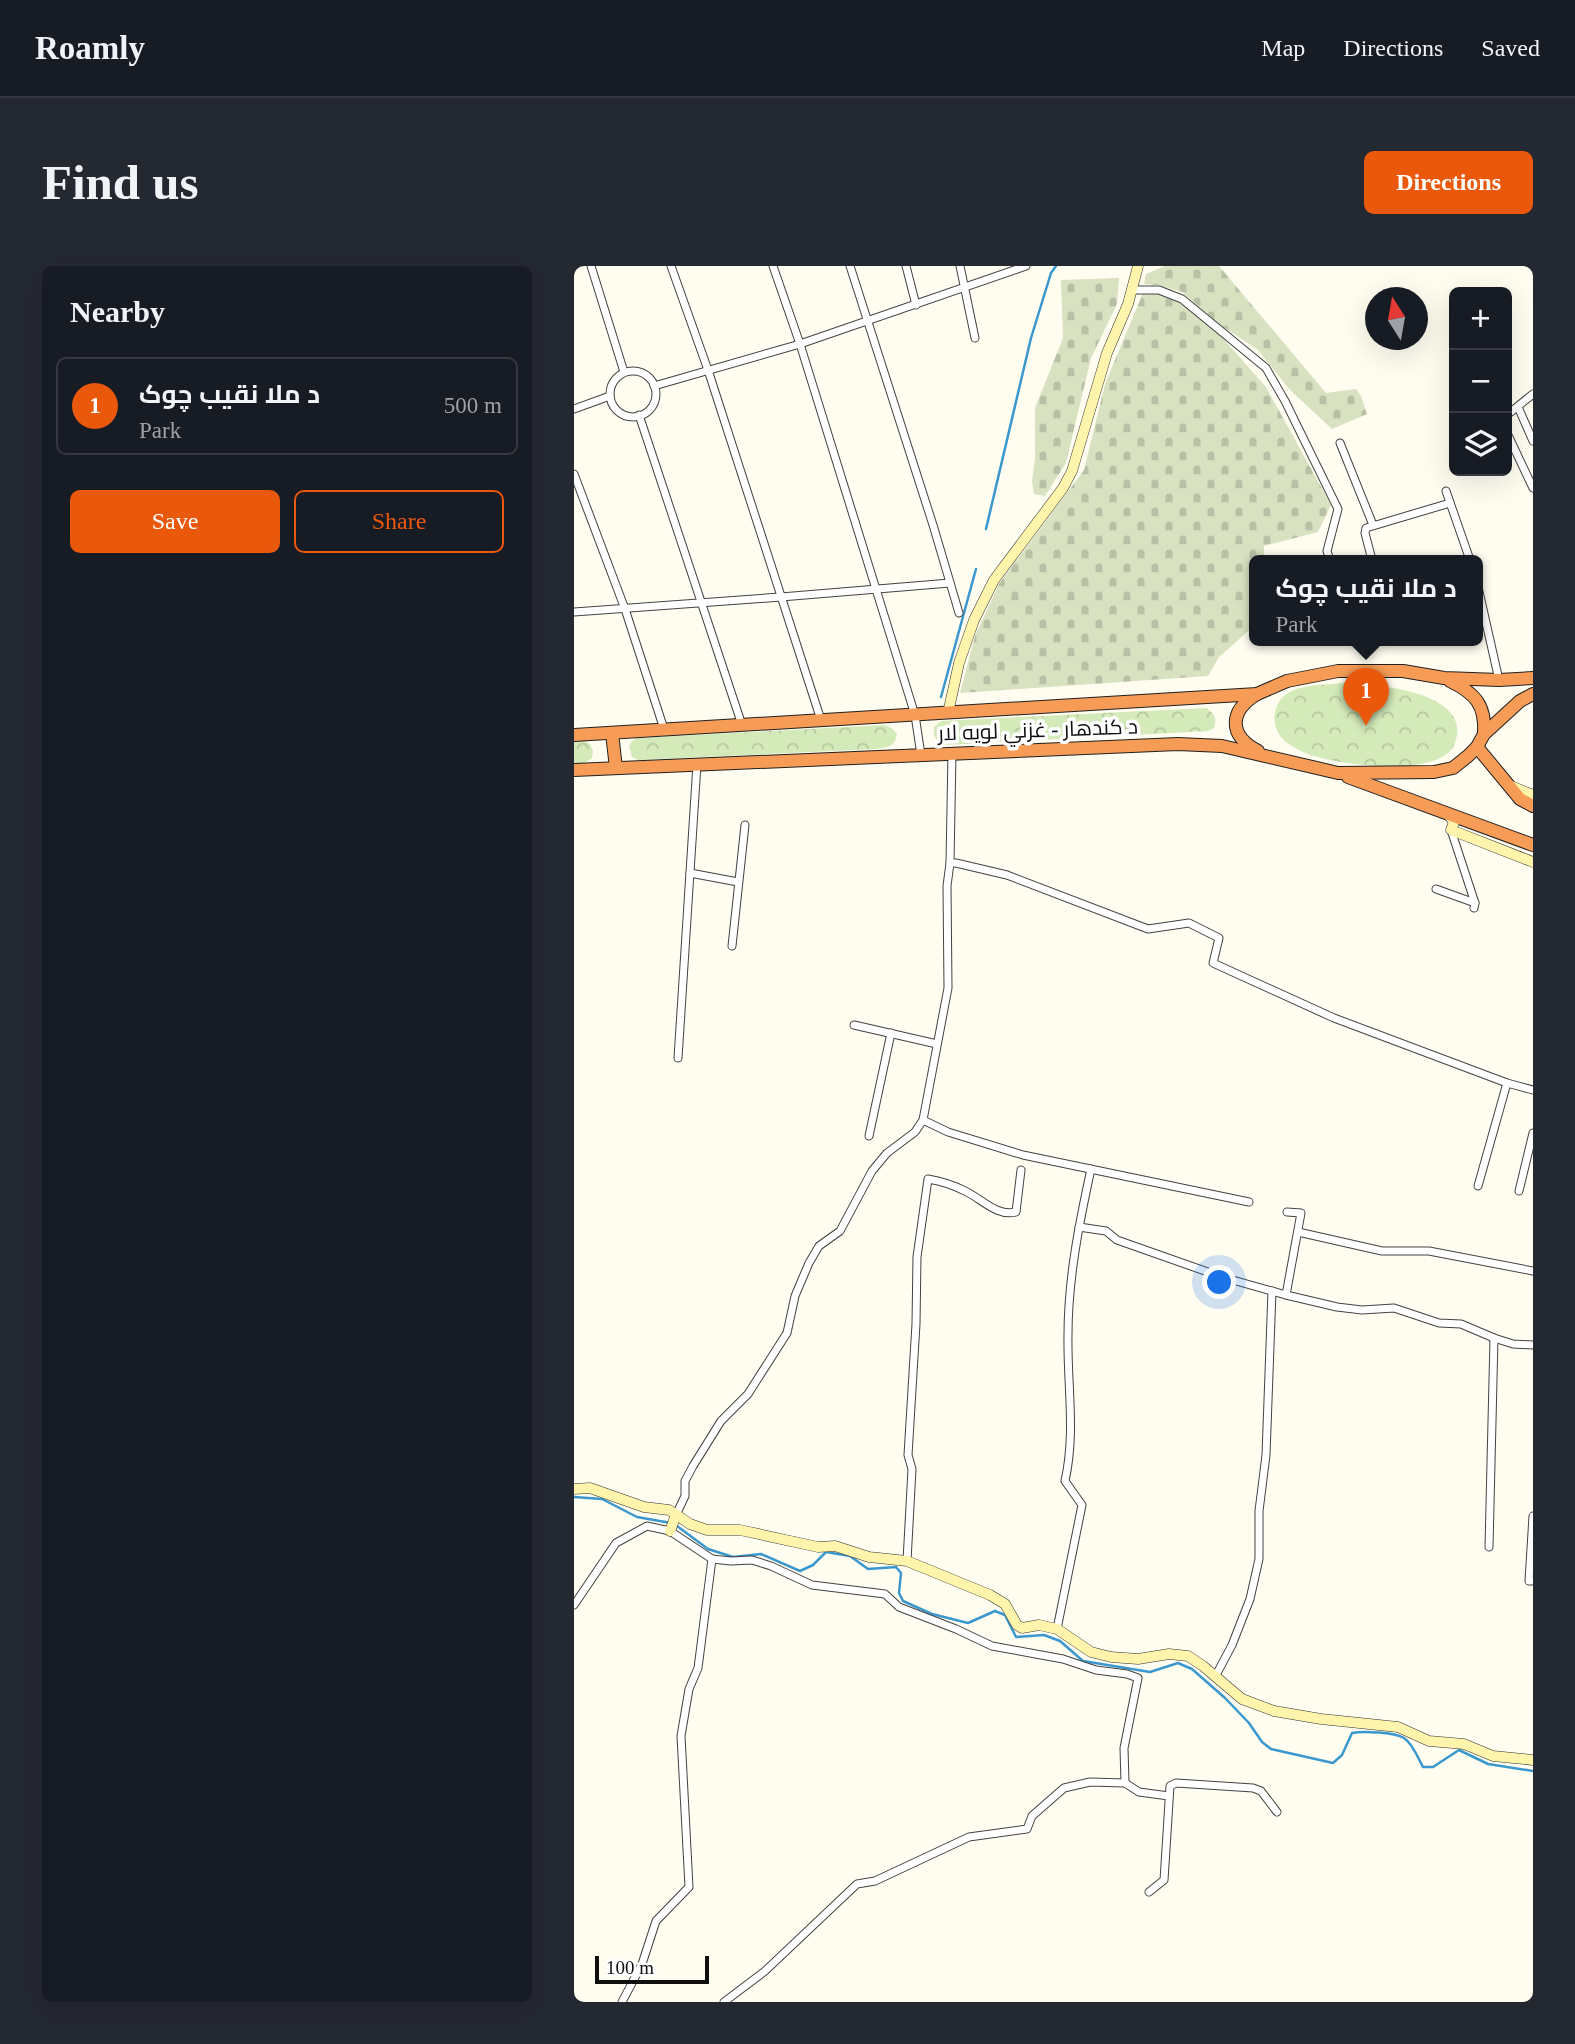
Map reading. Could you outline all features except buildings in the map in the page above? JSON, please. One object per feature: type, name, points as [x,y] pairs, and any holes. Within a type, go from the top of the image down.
[{"type":"highway","name":"د کندهار - غزني لويه لار","points":[[574,735],[1257,694],[1287,681],[1338,671],[1403,671],[1444,678],[1499,680],[1533,678]]},
{"type":"highway","name":"د کندهار - غزني لويه لار","points":[[1444,678],[1464,688],[1478,702],[1485,718],[1484,734]]},
{"type":"highway","points":[[1257,694],[1244,701],[1236,714],[1236,726],[1240,737],[1251,748],[1266,756]]},
{"type":"highway","name":"د کندهار - غزني لويه لار","points":[[574,770],[1178,744],[1222,746],[1338,773],[1434,772],[1452,768],[1468,757],[1484,734],[1520,701],[1533,694]]},
{"type":"highway","points":[[612,733],[615,768]]},
{"type":"highway","points":[[1477,747],[1520,799],[1533,806]]},
{"type":"highway","points":[[1338,773],[1533,845]]},
{"type":"street","points":[[591,266],[624,372]]},
{"type":"street","points":[[671,266],[708,370],[821,720]]},
{"type":"street","points":[[773,266],[800,344],[915,715],[920,755]]},
{"type":"street","points":[[850,266],[959,613]]},
{"type":"street","points":[[906,266],[916,305]]},
{"type":"street","points":[[960,266],[975,338]]},
{"type":"street","points":[[654,386],[800,344],[916,305],[1007,269],[1026,266]]},
{"type":"street","points":[[948,713],[959,663],[974,620],[994,580],[1063,488],[1072,471],[1107,354],[1128,304],[1138,266]]},
{"type":"street","points":[[1132,290],[1159,290],[1182,299],[1266,368],[1338,509],[1327,551],[1328,555]]},
{"type":"street","points":[[624,372],[646,375],[654,386],[654,401],[651,407],[639,415],[626,416],[612,404],[610,396],[613,382],[624,372]]},
{"type":"street","points":[[1510,413],[1533,394]]},
{"type":"street","points":[[574,409],[610,396]]},
{"type":"street","points":[[1518,407],[1533,441]]},
{"type":"street","points":[[639,415],[742,726]]},
{"type":"street","points":[[1340,443],[1373,525]]},
{"type":"street","points":[[1512,444],[1533,488]]},
{"type":"street","points":[[574,474],[625,609],[664,729]]},
{"type":"street","points":[[1446,491],[1468,555]]},
{"type":"street","points":[[1371,555],[1366,528],[1450,503]]},
{"type":"street","points":[[574,612],[950,583]]},
{"type":"street","points":[[1483,609],[1499,680]]},
{"type":"street","points":[[673,1523],[685,1496],[685,1481],[693,1466],[721,1421],[748,1394],[787,1333],[795,1296],[819,1246],[840,1231],[872,1171],[887,1153],[915,1132],[923,1120],[948,988],[947,886],[950,863],[952,752]]},
{"type":"street","points":[[678,1058],[697,764]]},
{"type":"street","points":[[1508,785],[1533,795]]},
{"type":"street","points":[[1436,889],[1474,905],[1451,830],[1454,822],[1447,813]]},
{"type":"street","points":[[732,946],[745,825]]},
{"type":"street","points":[[1451,830],[1533,862]]},
{"type":"street","points":[[950,863],[1007,875],[1148,929],[1189,923],[1219,938],[1213,963],[1334,1018],[1507,1083],[1533,1090]]},
{"type":"street","points":[[690,873],[738,882]]},
{"type":"street","points":[[854,1025],[937,1044]]},
{"type":"street","points":[[869,1136],[891,1033]]},
{"type":"street","points":[[1478,1186],[1507,1083]]},
{"type":"street","points":[[923,1120],[948,1132],[1023,1154],[1249,1202]]},
{"type":"street","points":[[1518,1191],[1533,1133]]},
{"type":"street","points":[[1057,1629],[1082,1505],[1065,1481],[1070,1457],[1072,1417],[1068,1333],[1074,1253],[1091,1169]]},
{"type":"street","points":[[907,1561],[912,1469],[908,1454],[917,1257],[928,1179],[945,1182],[969,1193],[995,1210],[1009,1214],[1016,1212],[1021,1170]]},
{"type":"street","points":[[1286,1296],[1301,1222],[1301,1213],[1287,1212]]},
{"type":"street","points":[[1079,1227],[1106,1231],[1117,1240],[1286,1296],[1363,1310],[1394,1308],[1440,1323],[1461,1324],[1494,1338],[1533,1345]]},
{"type":"street","points":[[1298,1232],[1382,1251],[1429,1251],[1533,1271]]},
{"type":"street","points":[[1215,1677],[1232,1645],[1250,1599],[1259,1559],[1259,1511],[1266,1455],[1272,1292]]},
{"type":"street","points":[[1489,1547],[1494,1338]]},
{"type":"street","points":[[574,1489],[590,1488],[644,1507],[669,1510],[673,1523],[712,1559],[751,1560],[812,1584],[885,1594],[899,1607],[992,1646],[1063,1659],[1096,1670],[1138,1678],[1124,1748],[1125,1783]]},
{"type":"street","points":[[1533,1516],[1529,1581],[1533,1581]]},
{"type":"street","points":[[574,1605],[616,1543],[648,1526],[673,1523],[690,1524],[707,1530],[740,1530],[818,1547],[835,1546],[869,1557],[907,1561],[990,1595],[1005,1604],[1017,1625],[1022,1628],[1040,1625],[1057,1629],[1091,1652],[1138,1659],[1169,1654],[1188,1656],[1242,1699],[1274,1711],[1398,1727],[1429,1741],[1464,1744],[1493,1756],[1533,1760]]},
{"type":"street","points":[[622,2002],[642,1964],[656,1922],[689,1887],[681,1736],[689,1689],[698,1668],[712,1559]]},
{"type":"street","points":[[724,2002],[765,1971],[856,1884],[875,1881],[969,1837],[1027,1829],[1032,1816],[1064,1788],[1090,1782],[1125,1783],[1139,1792],[1169,1796]]},
{"type":"street","points":[[1149,1892],[1164,1880],[1170,1786],[1176,1783],[1253,1788],[1261,1791],[1278,1812]]},
{"type":"green space","points":[[1165,266],[1219,266],[1326,393],[1356,389],[1367,414],[1332,429],[1289,389],[1258,350],[1219,324],[1182,292],[1144,284],[1146,274]]},
{"type":"green space","points":[[1119,278],[1117,304],[1091,358],[1066,463],[1045,496],[1034,494],[1032,482],[1035,408],[1063,338],[1061,280]]},
{"type":"green space","points":[[1143,293],[1166,293],[1213,327],[1266,387],[1331,505],[1318,532],[1264,546],[1264,555],[1249,555],[1249,630],[1219,657],[1208,676],[960,693],[975,636],[999,584],[1084,470],[1105,384]]},
{"type":"green space","points":[[1342,683],[1398,689],[1437,702],[1451,713],[1457,727],[1454,745],[1444,756],[1428,762],[1407,766],[1383,766],[1317,757],[1297,749],[1281,737],[1276,726],[1275,713],[1278,703],[1285,695],[1305,687]]},
{"type":"green space","points":[[1206,708],[1215,719],[1214,728],[1208,731],[945,745],[937,740],[934,733],[934,727],[941,721]]},
{"type":"green space","points":[[885,725],[897,734],[895,742],[877,749],[639,760],[632,757],[629,746],[637,738]]},
{"type":"green space","points":[[581,739],[590,744],[592,758],[585,763],[574,763],[574,740]]},
{"type":"waterway","points":[[986,529],[1031,338],[1051,273],[1056,266]]},
{"type":"waterway","points":[[941,697],[976,569]]},
{"type":"waterway","points":[[574,1497],[602,1499],[637,1517],[671,1523]]},
{"type":"waterway","points":[[677,1526],[708,1549],[733,1557],[761,1554],[800,1571],[813,1565],[826,1552],[850,1556],[868,1569],[896,1567],[901,1573],[899,1593],[903,1601],[932,1614],[968,1623],[995,1611],[1005,1615],[1016,1637],[1044,1635],[1060,1641],[1083,1661],[1150,1672],[1178,1663],[1192,1669],[1225,1698],[1271,1749],[1333,1763],[1342,1755],[1352,1733],[1378,1732],[1404,1738],[1413,1747],[1423,1767],[1433,1767],[1459,1750],[1488,1764],[1533,1771]]},
{"type":"place","name":"د ملا نقيب چوک","points":[[1366,726]]}]
